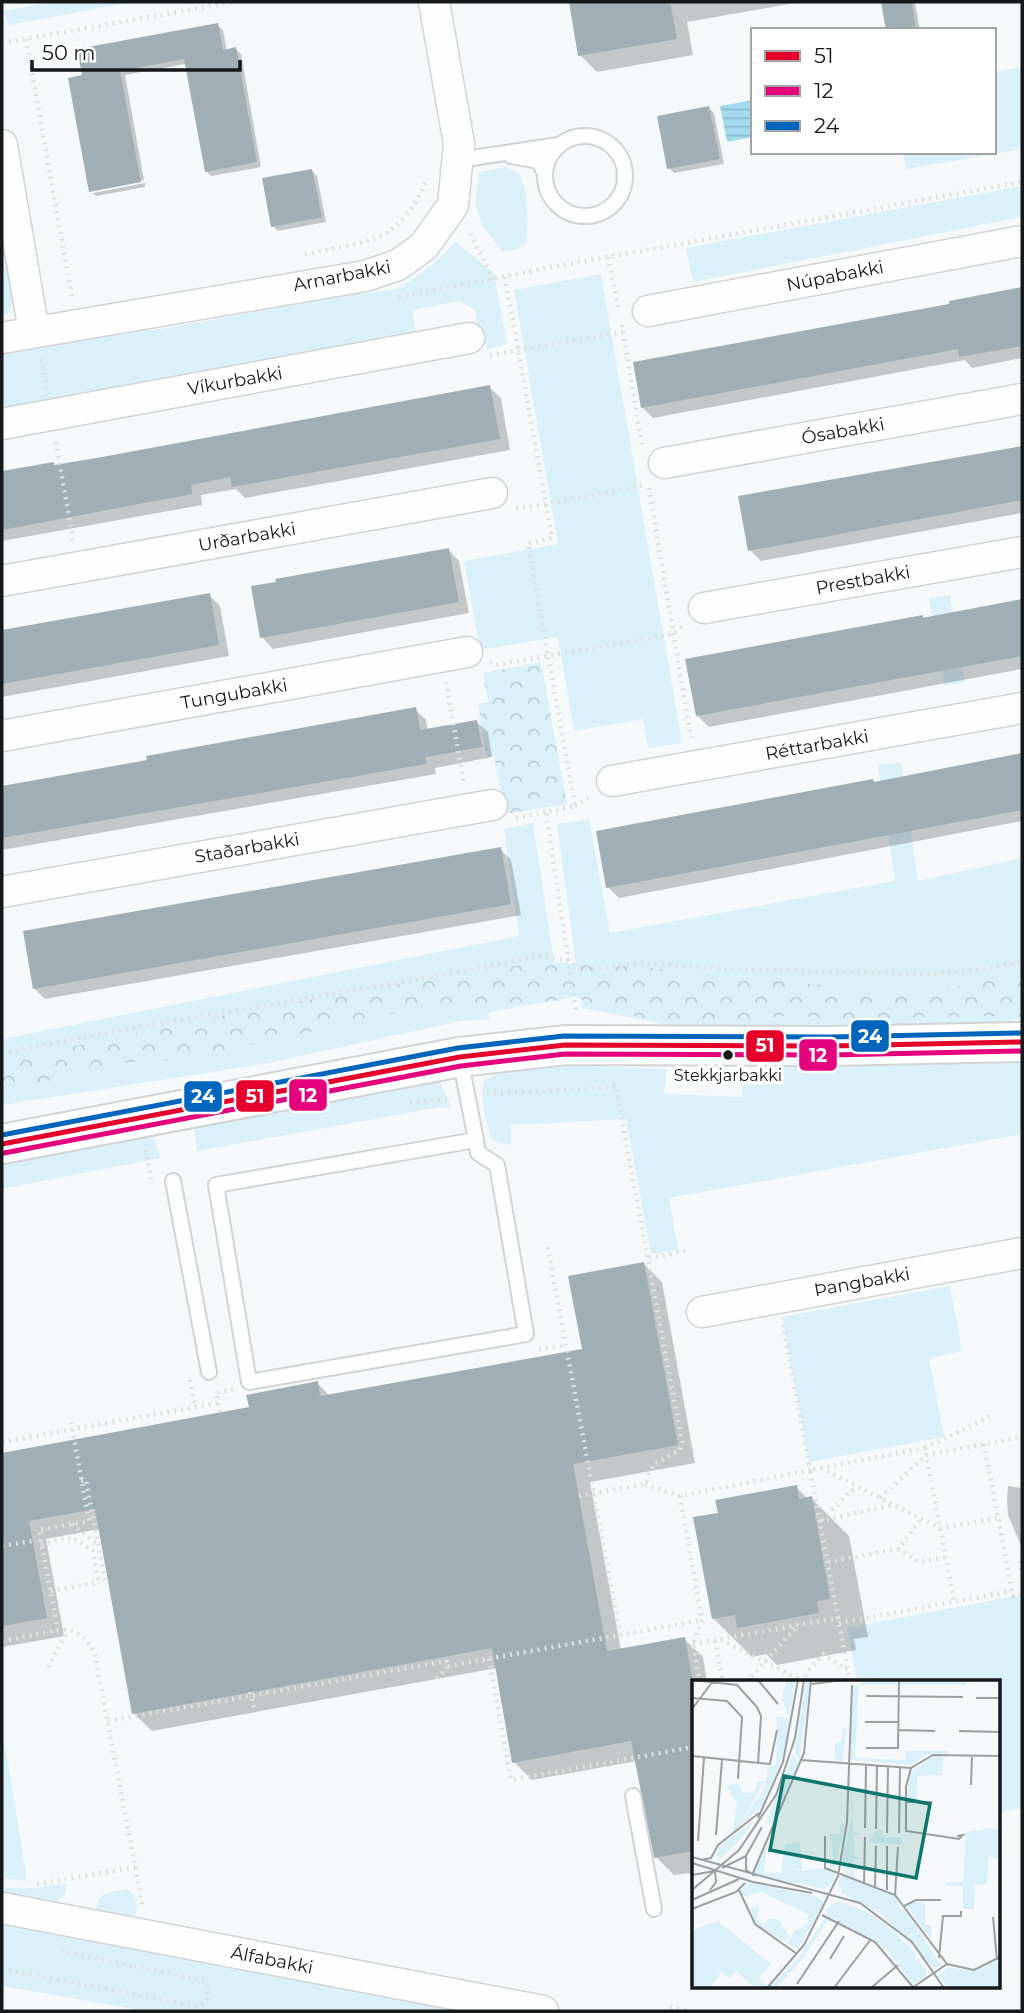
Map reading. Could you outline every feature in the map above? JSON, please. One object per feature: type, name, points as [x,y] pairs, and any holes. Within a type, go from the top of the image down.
[{"type":"street","name":"Arnarbakki","points":[[2,338],[38,345],[365,276],[398,265],[424,246],[453,205],[459,144],[434,2]]},
{"type":"street","points":[[2,145],[38,345]]},
{"type":"street","name":"Núpabakki","points":[[648,311],[1022,241]]},
{"type":"street","name":"Víkurbakki","points":[[2,424],[469,338]]},
{"type":"street","name":"Ósabakki","points":[[653,454],[1022,399]]},
{"type":"street","name":"Urðarbakki","points":[[2,581],[492,493]]},
{"type":"street","name":"Prestbakki","points":[[704,608],[1022,552]]},
{"type":"street","name":"Tungubakki","points":[[2,736],[454,654]]},
{"type":"street","name":"Réttarbakki","points":[[612,782],[1022,708]]},
{"type":"street","name":"Staðarbakki","points":[[2,892],[480,807]]},
{"type":"street","points":[[2,1144],[460,1057],[583,1044],[830,1046],[1022,1042]]},
{"type":"street","name":"Þangbakki","points":[[702,1312],[1022,1253]]},
{"type":"street","name":"Álfabakki","points":[[2,1908],[542,2011]]},
{"type":"lane","points":[[458,160],[495,154],[559,145],[572,138],[586,136],[613,146],[621,158],[625,172],[623,187],[617,200],[606,210],[593,215],[579,215],[565,210],[554,201],[539,161],[495,154]]},
{"type":"lane","points":[[545,174],[552,153],[559,145]]},
{"type":"lane","points":[[460,1057],[476,1140],[478,1153],[498,1165],[526,1334],[249,1381],[216,1185],[476,1140]]},
{"type":"lane","points":[[173,1181],[209,1372]]},
{"type":"lane","points":[[633,1796],[654,1909]]},
{"type":"path","points":[[2,43],[234,2]]},
{"type":"path","points":[[26,38],[69,282]]},
{"type":"path","points":[[304,255],[389,232],[420,195],[428,174]]},
{"type":"path","points":[[584,1013],[574,1012],[546,812],[575,806],[528,542],[552,538],[505,277],[1022,182]]},
{"type":"path","points":[[470,234],[494,279]]},
{"type":"path","points":[[608,257],[653,454]]},
{"type":"path","points":[[469,338],[486,356],[623,332],[648,311]]},
{"type":"path","points":[[38,345],[78,567]]},
{"type":"path","points":[[492,493],[514,508],[648,484],[696,766]]},
{"type":"path","points":[[480,807],[454,654],[495,665],[673,634],[704,608]]},
{"type":"path","points":[[2,1054],[149,1024],[421,979],[539,956],[567,960],[583,970],[642,963],[726,969],[923,974],[964,972],[1022,962]]},
{"type":"path","points":[[482,1094],[615,1087],[682,1442],[680,1450],[653,1465],[645,1484]]},
{"type":"path","points":[[547,1244],[620,1635]]},
{"type":"path","points":[[649,1258],[690,1250]]},
{"type":"path","points":[[778,1298],[848,1680]]},
{"type":"path","points":[[216,1392],[220,1412]]},
{"type":"path","points":[[2,1441],[218,1402]]},
{"type":"path","points":[[579,1496],[645,1484],[680,1496],[925,1448],[993,1415]]},
{"type":"path","points":[[58,1630],[39,1530],[89,1521],[71,1422]]},
{"type":"path","points":[[880,1498],[926,1455],[1022,1437]]},
{"type":"path","points":[[985,1444],[1013,1596],[1022,1594]]},
{"type":"path","points":[[925,1448],[954,1601]]},
{"type":"path","points":[[821,1468],[940,1528],[998,1518]]},
{"type":"path","points":[[81,1481],[86,1480],[104,1581]]},
{"type":"path","points":[[820,1521],[856,1486]]},
{"type":"path","points":[[680,1496],[702,1620],[693,1644],[700,1680]]},
{"type":"path","points":[[820,1521],[894,1505]]},
{"type":"path","points":[[828,1562],[898,1549],[921,1519]]},
{"type":"path","points":[[72,1524],[99,1545]]},
{"type":"path","points":[[41,1544],[72,1537],[93,1551],[104,1581]]},
{"type":"path","points":[[2,1546],[32,1541]]},
{"type":"path","points":[[898,1549],[919,1562],[946,1557]]},
{"type":"path","points":[[1022,1557],[1019,1557],[1022,1576]]},
{"type":"path","points":[[51,1591],[104,1581]]},
{"type":"path","points":[[693,1644],[1012,1591]]},
{"type":"path","points":[[108,1721],[447,1661],[489,1659],[702,1620]]},
{"type":"path","points":[[749,1680],[796,1626]]},
{"type":"path","points":[[48,1667],[68,1630]]},
{"type":"path","points":[[2,1641],[68,1630],[86,1639],[92,1647],[137,1867],[144,1914]]},
{"type":"path","points":[[718,1640],[797,1680]]},
{"type":"path","points":[[718,1640],[723,1680]]},
{"type":"path","points":[[802,1680],[822,1654],[848,1670]]},
{"type":"path","points":[[489,1659],[511,1780],[692,1746]]},
{"type":"path","points":[[437,1679],[447,1661]]},
{"type":"path","points":[[251,1694],[254,1709]]},
{"type":"path","points":[[2,1806],[2,1864]]},
{"type":"path","points":[[60,1880],[137,1867]]},
{"type":"path","points":[[2,1969],[196,2006],[203,2004],[208,1998],[207,1983],[202,1980],[134,1966]]},
{"type":"path","points":[[670,2007],[690,2011]]},
{"type":"green space","points":[[52,2],[132,2],[9,25],[3,11]]},
{"type":"green space","points":[[1022,67],[1022,149],[996,153],[996,72]]},
{"type":"green space","points":[[903,154],[993,154],[906,169]]},
{"type":"green space","points":[[506,167],[517,173],[523,182],[527,228],[526,243],[515,250],[502,251],[482,225],[475,204],[479,172]]},
{"type":"green space","points":[[1022,186],[1022,217],[693,282],[686,248]]},
{"type":"green space","points":[[2,229],[14,293],[9,314],[2,316]]},
{"type":"green space","points":[[456,242],[494,273],[507,344],[487,349],[477,324],[475,310],[459,301],[412,310],[416,336],[2,409],[2,351],[166,328],[398,289],[431,266]]},
{"type":"green space","points":[[601,274],[682,743],[648,748],[643,719],[574,731],[558,637],[480,650],[464,561],[558,544],[514,290]]},
{"type":"green space","points":[[950,595],[965,682],[944,686],[929,598]]},
{"type":"green space","points":[[541,662],[567,804],[505,814],[494,756],[487,757],[478,704],[488,702],[483,673]]},
{"type":"green space","points":[[901,762],[918,881],[1022,858],[1022,1018],[950,1031],[698,1027],[670,1025],[582,1008],[557,824],[589,819],[610,933],[895,881],[878,765]]},
{"type":"green space","points":[[533,823],[560,1001],[488,996],[489,1019],[461,1021],[268,1063],[2,1105],[2,1039],[519,936],[504,829]]},
{"type":"green space","points":[[541,962],[631,966],[863,989],[961,986],[1022,971],[1022,1017],[862,1019],[779,1016],[734,1025],[693,1019],[641,1018],[574,997],[489,1012],[399,1012],[223,1051],[199,1052],[170,1060],[130,1062],[29,1085],[2,1094],[2,1062],[271,1007]]},
{"type":"green space","points":[[831,1056],[1022,1061],[1022,1134],[669,1198],[678,1250],[651,1254],[626,1119],[511,1125],[511,1145],[493,1141],[483,1104],[484,1081],[520,1069],[571,1066],[667,1069],[664,1094],[742,1097],[743,1071]]},
{"type":"green space","points":[[440,1082],[451,1107],[197,1151],[193,1120]]},
{"type":"green space","points":[[152,1131],[160,1158],[2,1189],[2,1164],[22,1156]]},
{"type":"green space","points":[[950,1286],[962,1351],[929,1358],[944,1437],[809,1462],[782,1317]]},
{"type":"green space","points":[[1022,1590],[1022,1808],[1000,1812],[1000,1680],[857,1680],[847,1628],[1021,1595]]},
{"type":"green space","points":[[2,1743],[6,1750],[27,1881],[2,1878]]},
{"type":"green space","points":[[67,1883],[65,1895],[49,1905],[4,1893],[5,1888],[34,1888]]},
{"type":"green space","points":[[128,1889],[137,1902],[134,1919],[96,1912],[102,1896]]},
{"type":"green space","points":[[2,1923],[464,2011],[146,2011],[2,1986]]},
{"type":"water","points":[[751,100],[751,137],[727,142],[720,106]]},
{"type":"building","points":[[569,2],[670,2],[677,39],[578,56]]},
{"type":"building","points":[[881,2],[912,2],[916,28],[886,28]]},
{"type":"building","points":[[218,23],[223,50],[236,47],[257,162],[205,172],[184,59],[120,71],[141,182],[89,192],[68,78],[82,75],[77,49]]},
{"type":"building","points":[[709,106],[720,159],[667,169],[657,116]]},
{"type":"building","points":[[312,169],[322,217],[271,227],[262,178]]},
{"type":"building","points":[[1022,287],[1022,346],[959,357],[958,349],[641,408],[633,362],[949,304],[949,301]]},
{"type":"building","points":[[490,385],[500,439],[232,487],[230,477],[191,485],[192,494],[2,530],[2,471],[102,457]]},
{"type":"building","points":[[1022,446],[1022,500],[748,551],[738,496]]},
{"type":"building","points":[[449,548],[459,602],[260,638],[251,586],[276,582],[275,579]]},
{"type":"building","points":[[210,593],[219,645],[2,684],[2,630]]},
{"type":"building","points":[[1022,599],[1022,656],[696,716],[685,659]]},
{"type":"building","points":[[416,707],[420,730],[477,720],[482,747],[425,757],[426,764],[2,838],[2,786],[147,760],[146,756]]},
{"type":"building","points":[[1022,753],[1022,810],[606,888],[596,831]]},
{"type":"building","points":[[501,847],[511,904],[33,989],[23,931]]},
{"type":"building","points":[[644,1262],[678,1445],[573,1464],[607,1651],[685,1637],[693,1680],[692,1851],[654,1858],[631,1741],[512,1763],[492,1648],[132,1714],[95,1509],[29,1521],[47,1618],[2,1626],[2,1453],[249,1407],[246,1395],[318,1381],[320,1396],[582,1349],[568,1276]]},
{"type":"building","points":[[797,1485],[799,1499],[812,1496],[830,1599],[817,1601],[819,1613],[737,1628],[735,1615],[712,1619],[693,1517],[718,1513],[715,1500]]},
{"type":"transit line","name":"24","points":[[2,1135],[458,1048],[564,1036],[830,1037],[1022,1033]]},
{"type":"transit line","name":"51","points":[[2,1144],[460,1057],[565,1045],[830,1046],[1022,1042]]},
{"type":"transit line","name":"12","points":[[4,1153],[461,1066],[565,1054],[830,1055],[1022,1051]]},
{"type":"place","name":"Stekkjarbakki","points":[[728,1055]]}]
